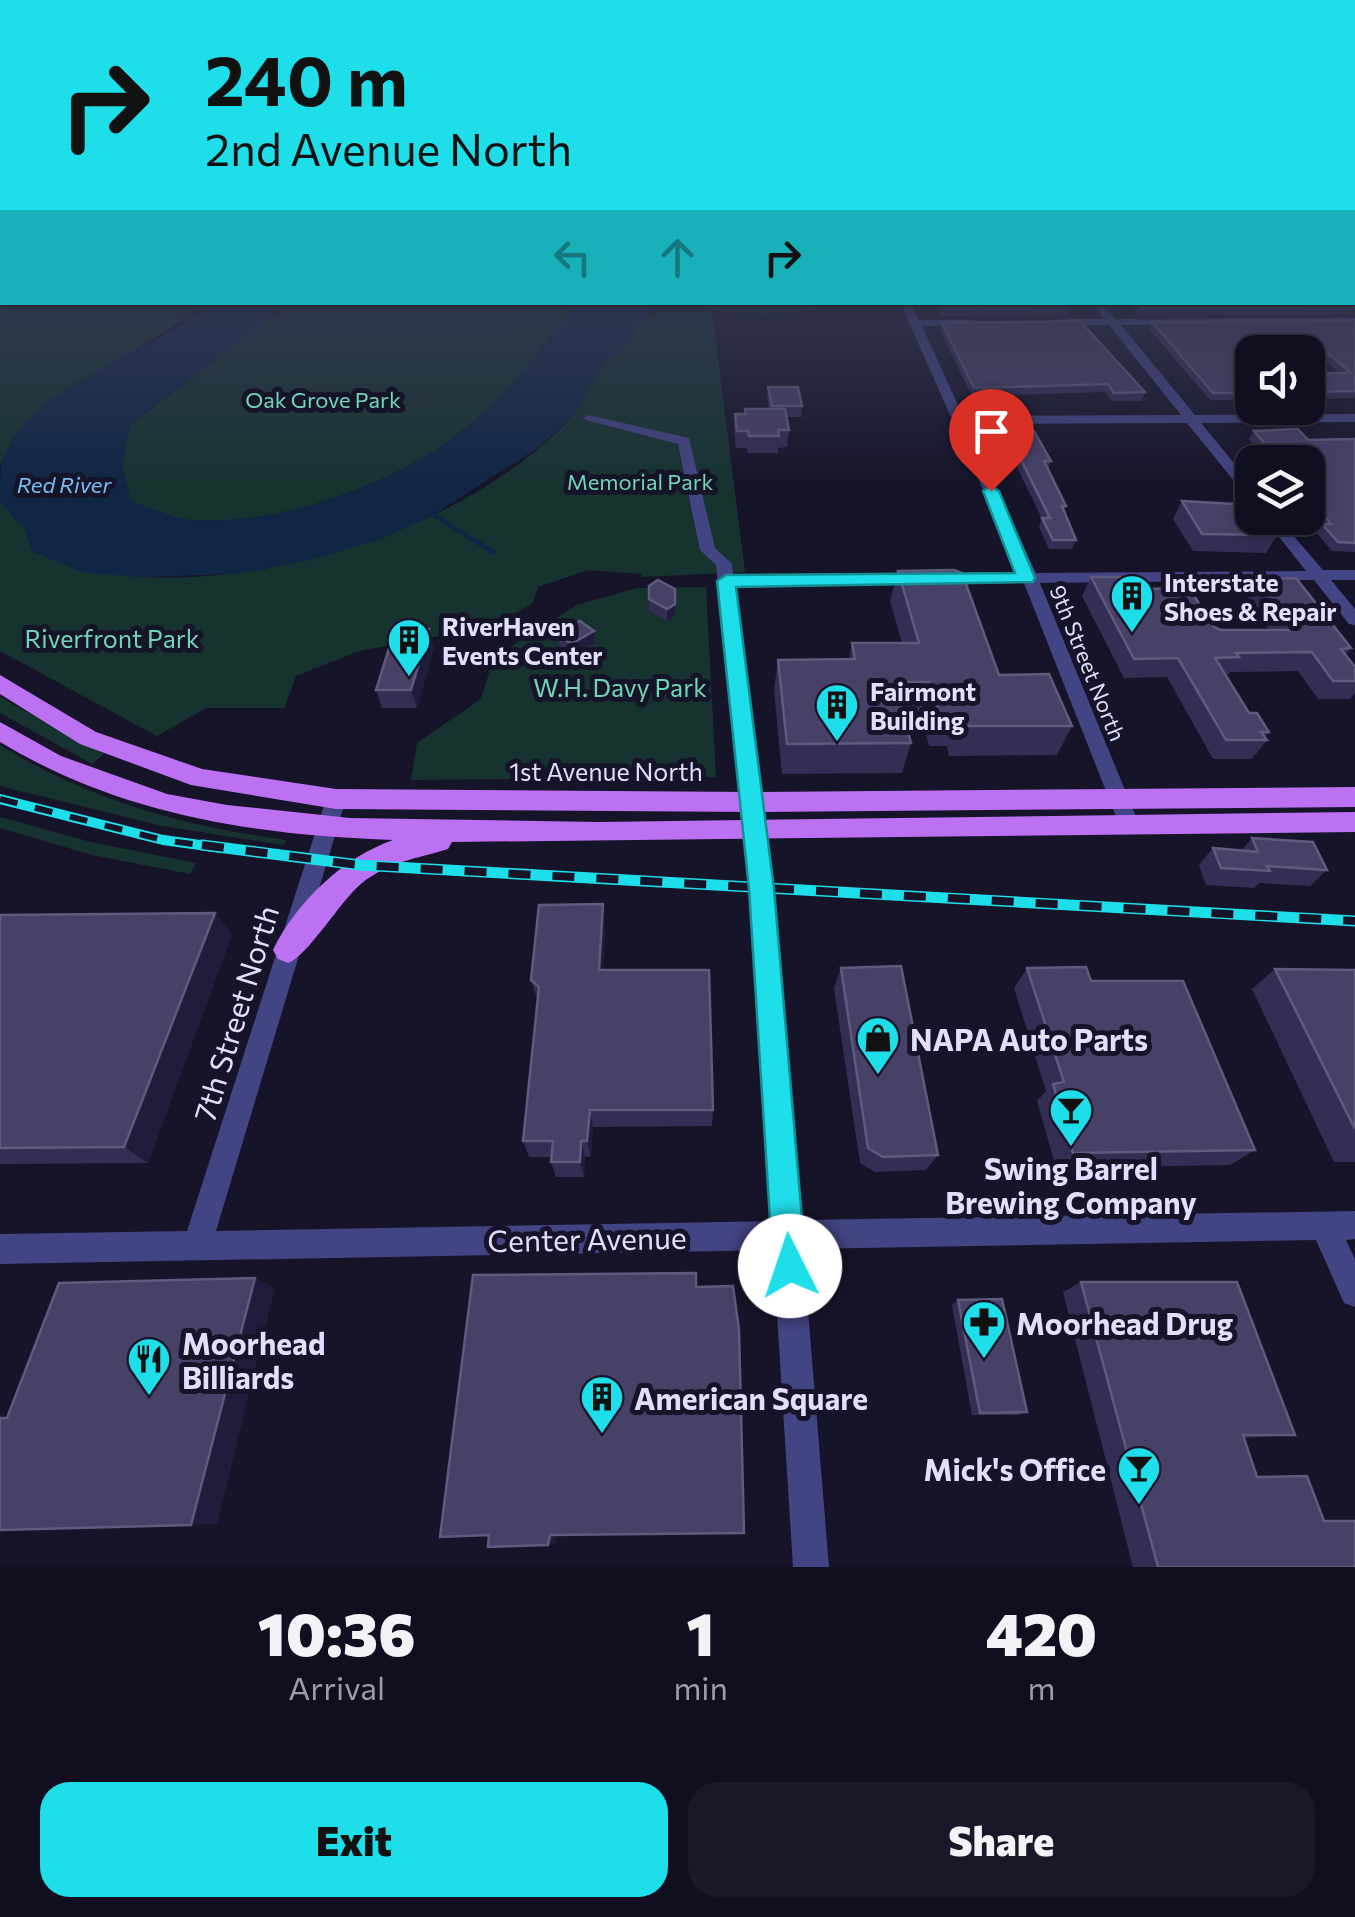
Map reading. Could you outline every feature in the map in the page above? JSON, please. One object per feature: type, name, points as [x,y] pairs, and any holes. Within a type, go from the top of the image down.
[{"type":"main road","name":"1st Avenue North","points":[[0,683],[88,738],[200,778],[336,799],[751,802],[1124,811],[1355,822]]},
{"type":"main road","name":"1st Avenue North","points":[[0,731],[30,751],[102,782],[210,812],[326,829],[558,833],[754,830],[1355,797]]},
{"type":"main road","points":[[288,950],[330,892],[360,865],[424,842],[558,833]]},
{"type":"street","name":"9th Street North","points":[[923,341],[1023,561],[1026,578],[1124,811]]},
{"type":"street","points":[[1128,341],[1235,473]]},
{"type":"street","points":[[959,420],[1355,418]]},
{"type":"street","points":[[588,420],[684,441],[708,550],[724,564],[754,830],[811,1567]]},
{"type":"street","points":[[1285,535],[1355,620]]},
{"type":"street","points":[[726,581],[1355,576]]},
{"type":"street","name":"7th Street North","points":[[198,1246],[336,799]]},
{"type":"street","name":"Center Avenue","points":[[0,1250],[1355,1225]]},
{"type":"street","points":[[1324,1226],[1355,1292]]},
{"type":"green space","points":[[0,341],[149,341],[41,411],[12,440],[0,466]]},
{"type":"green space","name":"Oak Grove Park","points":[[241,341],[547,341],[489,408],[454,437],[363,487],[293,510],[258,517],[189,520],[131,502],[122,466],[130,425]]},
{"type":"green space","name":"Memorial Park","points":[[625,341],[716,341],[745,572],[642,577],[588,570],[538,587],[532,604],[467,639],[445,635],[359,651],[296,676],[284,708],[206,708],[157,736],[0,651],[0,501],[25,530],[33,552],[117,574],[199,577],[315,558],[429,517],[481,489],[528,457],[569,420],[607,361]]},
{"type":"green space","name":"W.H. Davy Park","points":[[706,587],[716,777],[411,780],[417,743],[481,699],[494,657],[577,605],[637,588]]},
{"type":"green space","points":[[0,697],[104,754],[92,764],[0,713]]},
{"type":"green space","points":[[0,745],[68,781],[137,808],[210,827],[286,840],[283,845],[162,826],[4,787],[0,785]]},
{"type":"green space","points":[[0,817],[91,842],[196,863],[190,874],[92,855],[0,828]]},
{"type":"water","name":"Red River","points":[[154,341],[241,341],[130,425],[122,466],[131,501],[189,520],[223,520],[258,517],[328,500],[426,455],[489,408],[547,341],[629,341],[604,364],[572,417],[539,447],[433,515],[384,538],[311,560],[234,574],[142,577],[85,573],[33,552],[25,530],[0,501],[2,462],[16,434],[38,411],[95,373]]},
{"type":"building","points":[[951,341],[1098,341],[1145,392],[1114,393],[1108,384],[974,388]]},
{"type":"building","points":[[1168,341],[1235,341],[1235,393],[1213,393]]},
{"type":"building","points":[[1325,341],[1355,341],[1355,391],[1325,392],[1325,373],[1351,373],[1325,351]]},
{"type":"building","points":[[768,387],[798,387],[802,406],[772,406]]},
{"type":"building","points":[[745,409],[785,409],[789,430],[778,430],[779,436],[749,436],[748,431],[737,431],[735,414],[746,414]]},
{"type":"building","points":[[1298,429],[1308,440],[1355,439],[1355,543],[1338,542],[1325,527],[1331,524],[1325,517],[1325,445],[1266,445],[1254,431]]},
{"type":"building","points":[[1034,431],[1051,461],[1044,461],[1066,506],[1062,506],[1076,540],[1053,540],[1042,518],[1050,518],[1007,432]]},
{"type":"building","points":[[1182,501],[1235,504],[1235,534],[1202,534]]},
{"type":"building","points":[[898,571],[962,573],[999,675],[1049,674],[1072,726],[960,726],[958,716],[939,716],[930,682],[895,682],[911,743],[787,744],[778,660],[855,659],[852,643],[919,643]]},
{"type":"building","points":[[1091,577],[1134,577],[1141,589],[1189,588],[1214,627],[1221,630],[1295,630],[1258,579],[1296,578],[1351,648],[1341,649],[1355,667],[1355,681],[1333,681],[1312,652],[1236,653],[1239,657],[1215,658],[1249,713],[1257,713],[1269,732],[1261,732],[1267,740],[1226,740],[1178,658],[1134,659]]},
{"type":"building","points":[[658,580],[675,589],[675,604],[667,609],[649,599],[649,586]]},
{"type":"building","points":[[580,621],[594,631],[571,644],[557,633]]},
{"type":"building","points":[[395,629],[429,629],[411,690],[376,690]]},
{"type":"building","points":[[1252,838],[1313,842],[1327,870],[1221,868],[1213,848],[1258,852]]},
{"type":"building","points":[[603,904],[599,970],[709,970],[713,1110],[590,1110],[580,1162],[551,1162],[553,1141],[523,1141],[539,987],[531,980],[539,905]]},
{"type":"building","points":[[215,913],[124,1147],[0,1148],[0,915]]},
{"type":"building","name":"NAPA Auto Parts","points":[[901,966],[938,1155],[883,1157],[868,1148],[841,968]]},
{"type":"building","points":[[1086,967],[1091,981],[1183,981],[1255,1150],[1073,1153],[1053,1084],[1064,1082],[1027,968]]},
{"type":"building","points":[[1275,969],[1355,970],[1355,1129]]},
{"type":"building","name":"American Square","points":[[696,1273],[696,1287],[733,1286],[739,1330],[744,1533],[550,1535],[548,1545],[488,1547],[489,1535],[440,1537],[473,1275]]},
{"type":"building","name":"Moorhead Billiards","points":[[255,1278],[191,1525],[0,1530],[0,1418],[7,1418],[59,1283]]},
{"type":"building","points":[[1081,1282],[1237,1282],[1295,1435],[1243,1435],[1257,1477],[1307,1476],[1324,1521],[1355,1521],[1355,1567],[1158,1567]]},
{"type":"building","name":"Moorhead Drug","points":[[1002,1299],[1027,1412],[980,1413],[958,1300]]},
{"type":"waterway","points":[[426,510],[493,552]]},
{"type":"railway","points":[[0,799],[163,840],[222,848]]},
{"type":"railway","points":[[202,845],[359,865],[1355,921]]},
{"type":"place","name":"Interstate Shoes & Repair","points":[[1132,634]]},
{"type":"place","name":"RiverHaven Events Center","points":[[409,678]]},
{"type":"place","name":"Fairmont Building","points":[[837,743]]},
{"type":"place","name":"NAPA Auto Parts","points":[[878,1076]]},
{"type":"place","name":"Swing Barrel Brewing Company","points":[[1071,1148]]},
{"type":"place","name":"Moorhead Drug","points":[[984,1360]]},
{"type":"place","name":"Moorhead Billiards","points":[[149,1397]]},
{"type":"place","name":"American Square","points":[[602,1435]]},
{"type":"place","name":"Mick's Office","points":[[1139,1506]]},
{"type":"route","points":[[790,1266],[762,889],[726,581],[1026,578],[1023,561],[991,491]]},
{"type":"park label","name":"Riverfront Park","points":[[112,638]]}]
